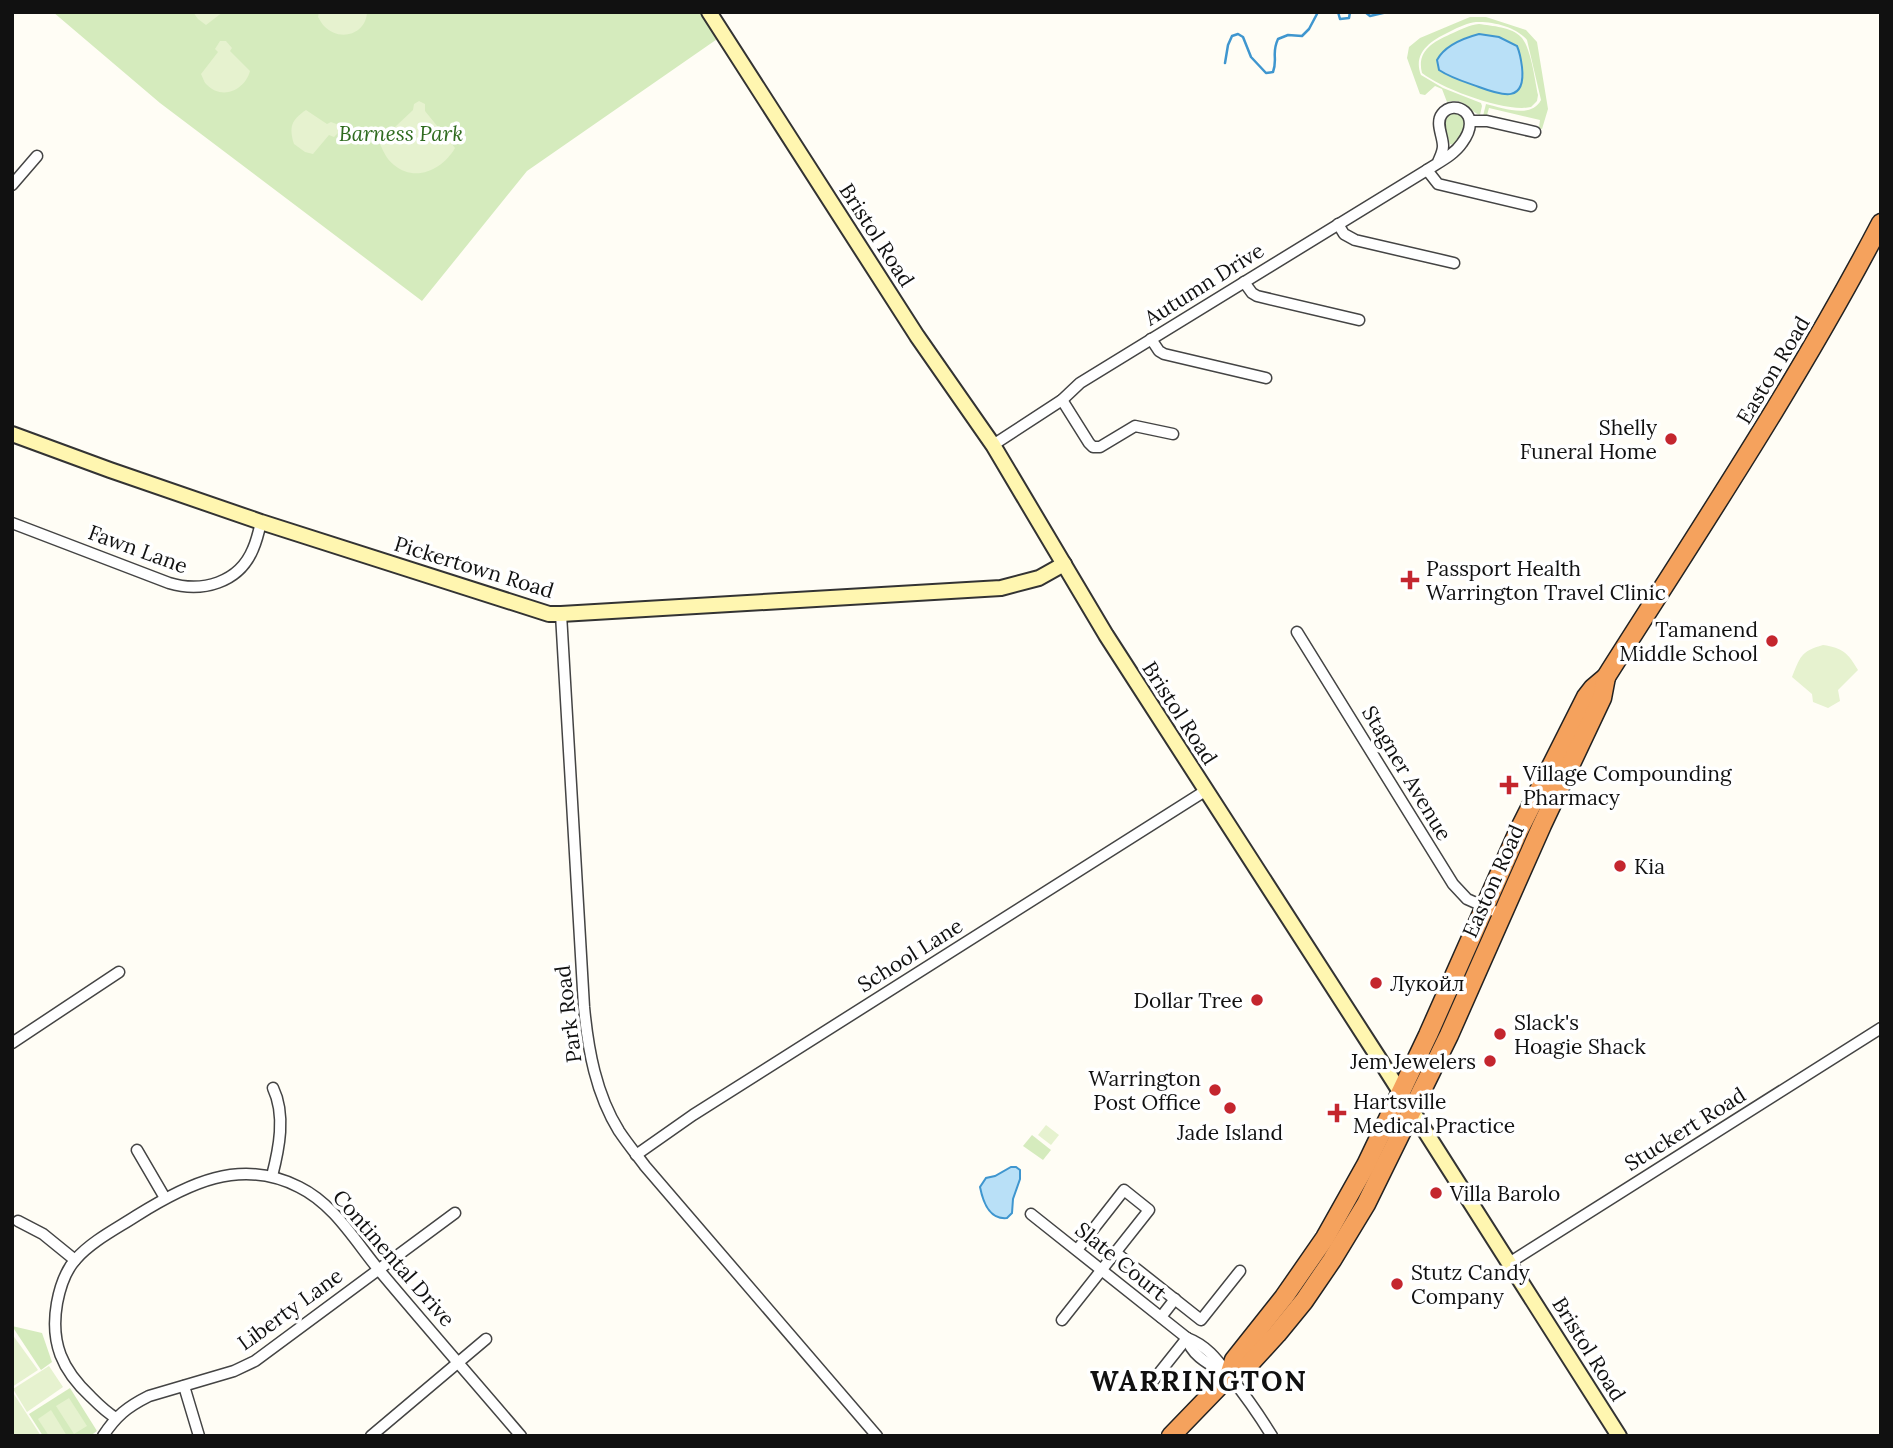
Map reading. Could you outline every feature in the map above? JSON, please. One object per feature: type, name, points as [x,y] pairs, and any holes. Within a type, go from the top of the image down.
[{"type":"highway","name":"Easton Road","points":[[1229,1376],[1234,1360],[1284,1297],[1325,1238],[1366,1165],[1522,824],[1586,697],[1606,677],[1775,412],[1881,223]]},
{"type":"highway","name":"Easton Road","points":[[1171,1436],[1229,1376],[1245,1369],[1277,1334],[1332,1261],[1366,1204],[1449,1035],[1542,825],[1602,698],[1606,677]]},
{"type":"main road","name":"Bristol Road","points":[[709,12],[917,336],[993,445],[1105,635],[1413,1111],[1619,1436]]},
{"type":"main road","name":"Pickertown Road","points":[[12,433],[261,522],[549,614],[1001,588],[1039,578],[1064,564]]},
{"type":"street","points":[[1438,162],[1443,148],[1439,126],[1441,114],[1448,109],[1459,109],[1468,114],[1471,121],[1487,121],[1535,132]]},
{"type":"street","name":"Autumn Drive","points":[[993,445],[1062,400],[1080,383],[1427,170],[1462,144],[1471,121]]},
{"type":"street","points":[[12,185],[37,156]]},
{"type":"street","points":[[1427,170],[1440,184],[1531,206]]},
{"type":"street","points":[[1338,225],[1344,234],[1355,240],[1454,263]]},
{"type":"street","points":[[1244,282],[1257,296],[1359,320]]},
{"type":"street","points":[[1151,339],[1164,354],[1266,377]]},
{"type":"street","points":[[1062,400],[1093,447],[1100,447],[1135,426],[1172,434]]},
{"type":"street","name":"Fawn Lane","points":[[12,523],[169,583],[192,588],[218,583],[240,568],[253,549],[261,522]]},
{"type":"street","name":"Park Road","points":[[561,614],[587,1037],[598,1083],[611,1116],[636,1155],[877,1436]]},
{"type":"street","name":"Stagner Avenue","points":[[1297,632],[1454,884],[1467,899],[1503,915]]},
{"type":"street","name":"School Lane","points":[[636,1155],[693,1115],[1205,791]]},
{"type":"street","points":[[12,1043],[119,972]]},
{"type":"street","name":"Stuckert Road","points":[[1509,1263],[1881,1028]]},
{"type":"street","points":[[272,1176],[279,1124],[279,1104],[274,1088]]},
{"type":"street","points":[[137,1150],[165,1198]]},
{"type":"street","name":"Continental Drive","points":[[116,1418],[93,1399],[65,1365],[56,1342],[55,1329],[61,1285],[75,1260],[90,1246],[165,1198],[205,1180],[248,1173],[272,1176],[302,1188],[331,1210],[521,1436]]},
{"type":"street","points":[[1062,1320],[1149,1210],[1125,1190],[1077,1250]]},
{"type":"street","name":"Liberty Lane","points":[[103,1436],[127,1408],[149,1396],[234,1371],[255,1361],[455,1213]]},
{"type":"street","name":"Slate Court","points":[[1031,1214],[1187,1338],[1192,1350],[1209,1364],[1229,1376],[1246,1395],[1272,1436]]},
{"type":"street","points":[[18,1221],[43,1234],[75,1260]]},
{"type":"street","points":[[1115,1252],[1201,1320],[1240,1271]]},
{"type":"street","points":[[1161,1317],[1175,1299]]},
{"type":"street","points":[[1148,1387],[1187,1338]]},
{"type":"street","points":[[372,1436],[486,1339]]},
{"type":"street","points":[[184,1386],[199,1436]]},
{"type":"green space","name":"Barness Park","points":[[53,12],[709,12],[723,35],[527,171],[422,301],[160,103]]},
{"type":"green space","points":[[193,12],[223,12],[206,25]]},
{"type":"green space","points":[[319,12],[367,12],[357,31],[344,35],[324,26],[318,17]]},
{"type":"green space","points":[[1470,17],[1486,17],[1526,30],[1537,42],[1548,109],[1542,129],[1539,128],[1540,120],[1489,108],[1487,115],[1483,116],[1486,104],[1524,111],[1536,106],[1541,100],[1527,40],[1523,35],[1504,26],[1482,22],[1463,25],[1431,43],[1419,60],[1421,75],[1443,88],[1481,103],[1480,115],[1458,101],[1447,102],[1442,89],[1435,86],[1425,95],[1420,94],[1407,58],[1409,47],[1420,38]]},
{"type":"green space","points":[[1479,24],[1512,31],[1521,37],[1530,56],[1538,95],[1537,101],[1531,107],[1491,103],[1444,86],[1422,73],[1422,58],[1428,47],[1446,36]]},
{"type":"green space","points":[[220,41],[226,41],[232,48],[230,51],[250,71],[243,83],[232,91],[219,92],[212,89],[201,74],[218,52],[215,49]]},
{"type":"green space","points":[[419,101],[425,104],[425,111],[455,148],[444,162],[436,167],[420,173],[411,173],[391,163],[379,142]]},
{"type":"green space","points":[[306,110],[327,124],[331,122],[339,125],[340,131],[334,137],[329,135],[313,154],[294,144],[292,138],[292,124]]},
{"type":"green space","points":[[1453,113],[1462,115],[1465,120],[1461,135],[1453,145],[1450,144],[1446,123]]},
{"type":"green space","points":[[1823,645],[1844,652],[1858,670],[1838,690],[1840,701],[1828,708],[1813,702],[1812,694],[1792,677],[1802,656]]},
{"type":"green space","points":[[1046,1125],[1059,1135],[1051,1145],[1038,1135]]},
{"type":"green space","points":[[1032,1135],[1051,1150],[1043,1160],[1023,1146]]},
{"type":"green space","points":[[12,1326],[42,1333],[52,1362],[41,1370]]},
{"type":"green space","points":[[12,1334],[38,1370],[12,1387]]},
{"type":"green space","points":[[49,1366],[63,1387],[27,1412],[13,1389]]},
{"type":"green space","points":[[70,1388],[97,1431],[90,1436],[43,1436],[29,1414]]},
{"type":"green space","points":[[12,1391],[41,1436],[12,1436]]},
{"type":"green space","points":[[69,1398],[87,1426],[74,1434],[56,1406]]},
{"type":"green space","points":[[51,1410],[67,1436],[49,1436],[38,1419]]},
{"type":"water","points":[[1479,34],[1499,37],[1517,46],[1522,79],[1516,92],[1496,93],[1458,80],[1439,70],[1437,60],[1445,50],[1461,40]]},
{"type":"water","points":[[1011,1167],[1020,1170],[1020,1179],[1013,1199],[1012,1213],[1007,1218],[1001,1218],[988,1209],[980,1187],[986,1178]]},
{"type":"waterway","points":[[1225,63],[1232,36],[1238,34],[1243,37],[1251,57],[1266,73],[1273,72],[1278,39],[1288,35],[1302,36],[1318,12]]},
{"type":"waterway","points":[[1338,12],[1340,19],[1349,18],[1350,12]]},
{"type":"waterway","points":[[1365,12],[1370,16],[1387,12]]},
{"type":"place","name":"Shelly Funeral Home","points":[[1671,439]]},
{"type":"place","name":"Passport Health Warrington Travel Clinic","points":[[1410,580]]},
{"type":"place","name":"Tamanend Middle School","points":[[1772,641]]},
{"type":"place","name":"Village Compounding Pharmacy","points":[[1509,785]]},
{"type":"place","name":"Kia","points":[[1620,866]]},
{"type":"place","name":"Лукойл","points":[[1376,983]]},
{"type":"place","name":"Dollar Tree","points":[[1257,1000]]},
{"type":"place","name":"Slack's Hoagie Shack","points":[[1500,1034]]},
{"type":"place","name":"Jem Jewelers","points":[[1490,1061]]},
{"type":"place","name":"Warrington Post Office","points":[[1215,1090]]},
{"type":"place","name":"Jade Island","points":[[1230,1108]]},
{"type":"place","name":"Hartsville Medical Practice","points":[[1337,1113]]},
{"type":"place","name":"Villa Barolo","points":[[1436,1193]]},
{"type":"place","name":"Stutz Candy Company","points":[[1397,1284]]},
{"type":"district","name":"WARRINGTON","points":[[1199,1381]]}]
